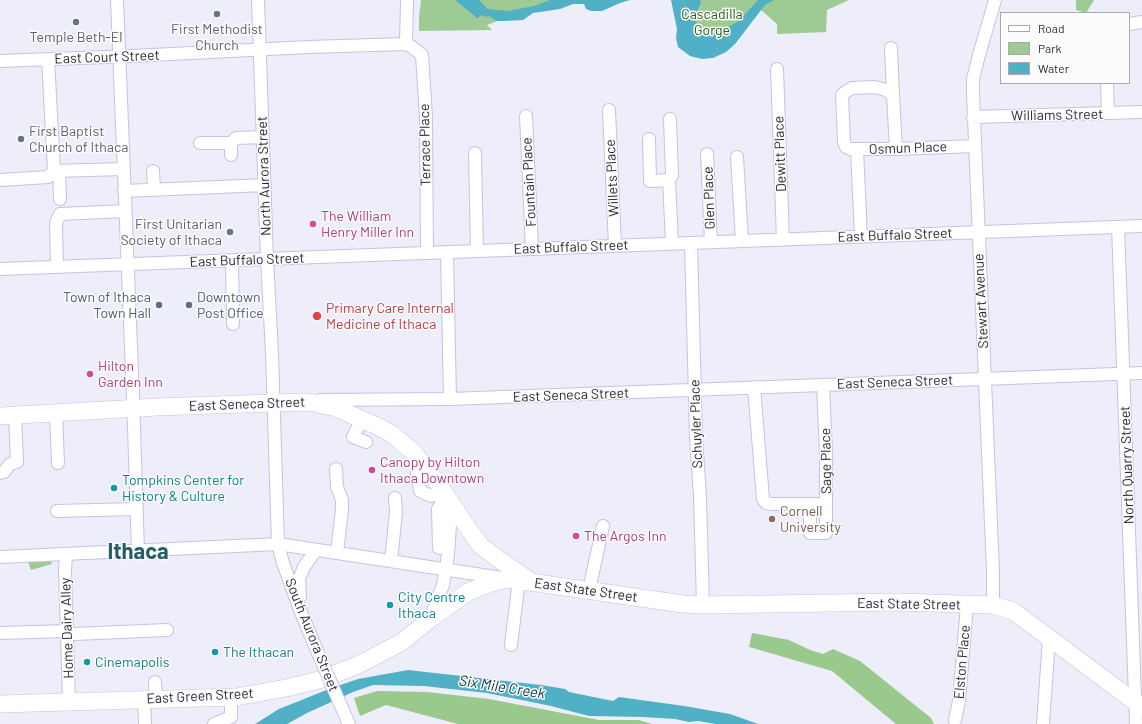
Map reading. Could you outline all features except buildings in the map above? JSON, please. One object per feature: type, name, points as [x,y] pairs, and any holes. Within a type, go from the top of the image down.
[{"type":"highway","name":"East Seneca Street","points":[[8,415],[134,408],[302,402]]},
{"type":"highway","points":[[302,402],[325,405],[362,419],[392,434],[413,452],[424,465],[481,546],[498,559],[520,580]]},
{"type":"highway","name":"East State Street","points":[[520,580],[683,604],[898,602],[993,605],[1013,611],[1139,705]]},
{"type":"highway","name":"East Green Street","points":[[0,704],[231,697],[251,695],[286,688],[319,680],[358,666],[402,642],[430,619],[468,592],[491,583],[520,580]]},
{"type":"street","points":[[117,0],[134,408],[138,551]]},
{"type":"street","name":"North Aurora Street","points":[[258,0],[278,544]]},
{"type":"street","points":[[406,44],[407,0]]},
{"type":"street","name":"Stewart Avenue","points":[[993,605],[993,571],[973,117],[973,79],[995,0]]},
{"type":"street","points":[[1130,24],[1142,22]]},
{"type":"street","name":"East Court Street","points":[[0,61],[406,44]]},
{"type":"street","name":"Terrace Place","points":[[406,44],[422,55],[426,117],[427,253]]},
{"type":"street","points":[[891,48],[896,149]]},
{"type":"street","points":[[48,59],[56,171],[60,199]]},
{"type":"street","name":"Dewitt Place","points":[[777,69],[784,240]]},
{"type":"street","points":[[1108,84],[1108,113]]},
{"type":"street","points":[[857,149],[850,149],[844,142],[842,95],[852,88],[875,87],[886,90],[893,95]]},
{"type":"street","name":"Willets Place","points":[[609,110],[616,246]]},
{"type":"street","name":"Williams Street","points":[[973,117],[1142,112]]},
{"type":"street","name":"Fountain Place","points":[[526,116],[532,249]]},
{"type":"street","points":[[670,119],[672,175],[669,180],[672,244]]},
{"type":"street","points":[[200,143],[231,149],[236,138],[263,137]]},
{"type":"street","points":[[649,139],[650,181],[669,180]]},
{"type":"street","name":"Osmun Place","points":[[861,237],[857,149],[975,146]]},
{"type":"street","points":[[474,153],[477,251]]},
{"type":"street","name":"Glen Place","points":[[707,154],[711,242]]},
{"type":"street","points":[[737,157],[742,241]]},
{"type":"street","points":[[0,180],[48,177],[56,171],[123,169]]},
{"type":"street","points":[[153,171],[154,189]]},
{"type":"street","points":[[124,190],[265,185]]},
{"type":"street","points":[[57,267],[56,222],[60,214],[125,211]]},
{"type":"street","name":"East Buffalo Street","points":[[0,269],[1142,226]]},
{"type":"street","name":"North Quarry Street","points":[[1118,227],[1139,705],[1136,724]]},
{"type":"street","name":"Schuyler Place","points":[[691,243],[703,605]]},
{"type":"street","points":[[447,252],[450,399]]},
{"type":"street","points":[[232,260],[233,324]]},
{"type":"street","name":"East Seneca Street","points":[[302,402],[336,399],[450,399],[1142,373]]},
{"type":"street","name":"Sage Place","points":[[754,387],[763,499],[766,503],[771,504],[826,504],[826,454],[823,385]]},
{"type":"street","points":[[56,413],[58,463]]},
{"type":"street","points":[[0,477],[13,473],[17,462],[8,415]]},
{"type":"street","points":[[362,419],[353,437],[366,442]]},
{"type":"street","points":[[0,473],[4,472],[10,464],[17,462]]},
{"type":"street","points":[[336,469],[337,487],[342,500],[337,553]]},
{"type":"street","points":[[439,548],[438,509],[446,495]]},
{"type":"street","name":"East Green Street","points":[[430,619],[443,585],[450,540],[446,495]]},
{"type":"street","points":[[391,561],[396,512],[395,498]]},
{"type":"street","points":[[810,504],[810,533],[826,533],[826,504]]},
{"type":"street","points":[[57,511],[136,509]]},
{"type":"street","points":[[589,590],[603,526]]},
{"type":"street","name":"East State Street","points":[[0,557],[278,544],[520,580]]},
{"type":"street","name":"South Aurora Street","points":[[278,544],[300,610],[349,724]]},
{"type":"street","points":[[300,610],[299,579],[304,567],[316,550]]},
{"type":"street","name":"Home Dairy Alley","points":[[66,555],[67,702]]},
{"type":"street","points":[[511,646],[520,580]]},
{"type":"street","name":"Elston Place","points":[[955,720],[959,701],[966,605]]},
{"type":"street","points":[[0,633],[67,630],[74,634],[167,630]]},
{"type":"street","points":[[1043,724],[1049,638]]},
{"type":"street","points":[[145,724],[155,682]]},
{"type":"street","points":[[214,724],[231,717],[231,697]]},
{"type":"street","points":[[0,712],[54,709],[67,702]]},
{"type":"green space","points":[[421,0],[472,0],[479,8],[479,0],[601,0],[561,3],[513,15],[487,25],[492,30],[419,31]]},
{"type":"green space","name":"Cascadilla Gorge","points":[[685,0],[849,0],[827,10],[826,32],[777,34],[777,24],[760,9],[749,25],[704,52]]},
{"type":"green space","points":[[1076,0],[1094,0],[1087,12],[1076,10]]},
{"type":"green space","points":[[47,553],[52,564],[31,570],[27,559]]},
{"type":"green space","points":[[752,633],[789,640],[810,650],[823,654],[833,649],[860,661],[931,718],[934,724],[896,724],[832,671],[749,647]]},
{"type":"green space","points":[[377,691],[427,692],[489,699],[599,720],[639,720],[652,724],[458,724],[386,705],[360,716],[354,698]]},
{"type":"water","points":[[455,0],[479,0],[488,9],[508,11],[534,6],[550,0],[630,0],[602,11],[591,11],[586,9],[584,4],[573,4],[560,9],[533,13],[523,20],[497,21],[489,16],[485,17],[482,15],[477,18]]},
{"type":"water","points":[[671,0],[700,0],[701,3],[695,15],[697,28],[701,32],[728,27],[739,21],[758,0],[774,0],[765,5],[735,44],[726,52],[713,58],[702,59],[690,56],[678,47],[676,38],[677,29]]},
{"type":"water","name":"Six Mile Creek","points":[[408,670],[541,685],[565,689],[569,692],[613,701],[619,697],[684,706],[730,714],[758,724],[716,724],[698,721],[689,722],[675,719],[589,716],[551,706],[487,693],[424,686],[373,685],[353,692],[287,724],[255,724],[279,709],[329,689],[358,679]]},
{"type":"place","name":"First Methodist Church","points":[[217,14]]},
{"type":"place","name":"Temple Beth-El","points":[[76,22]]},
{"type":"place","name":"First Baptist Church of Ithaca","points":[[21,139]]},
{"type":"place","name":"The William Henry Miller Inn","points":[[313,224]]},
{"type":"place","name":"First Unitarian Society of Ithaca","points":[[230,232]]},
{"type":"place","name":"Town of Ithaca Town Hall","points":[[159,305]]},
{"type":"place","name":"Downtown Post Office","points":[[189,305]]},
{"type":"place","name":"Primary Care Internal Medicine of Ithaca","points":[[317,316]]},
{"type":"place","name":"Hilton Garden Inn","points":[[90,374]]},
{"type":"place","name":"Canopy by Hilton Ithaca Downtown","points":[[372,470]]},
{"type":"place","name":"Tompkins Center for History & Culture","points":[[114,488]]},
{"type":"place","name":"Cornell University","points":[[772,519]]},
{"type":"place","name":"The Argos Inn","points":[[576,536]]},
{"type":"place","name":"City Centre Ithaca","points":[[390,605]]},
{"type":"place","name":"The Ithacan","points":[[215,652]]},
{"type":"place","name":"Cinemapolis","points":[[87,662]]},
{"type":"district","name":"Ithaca","points":[[138,552]]}]
